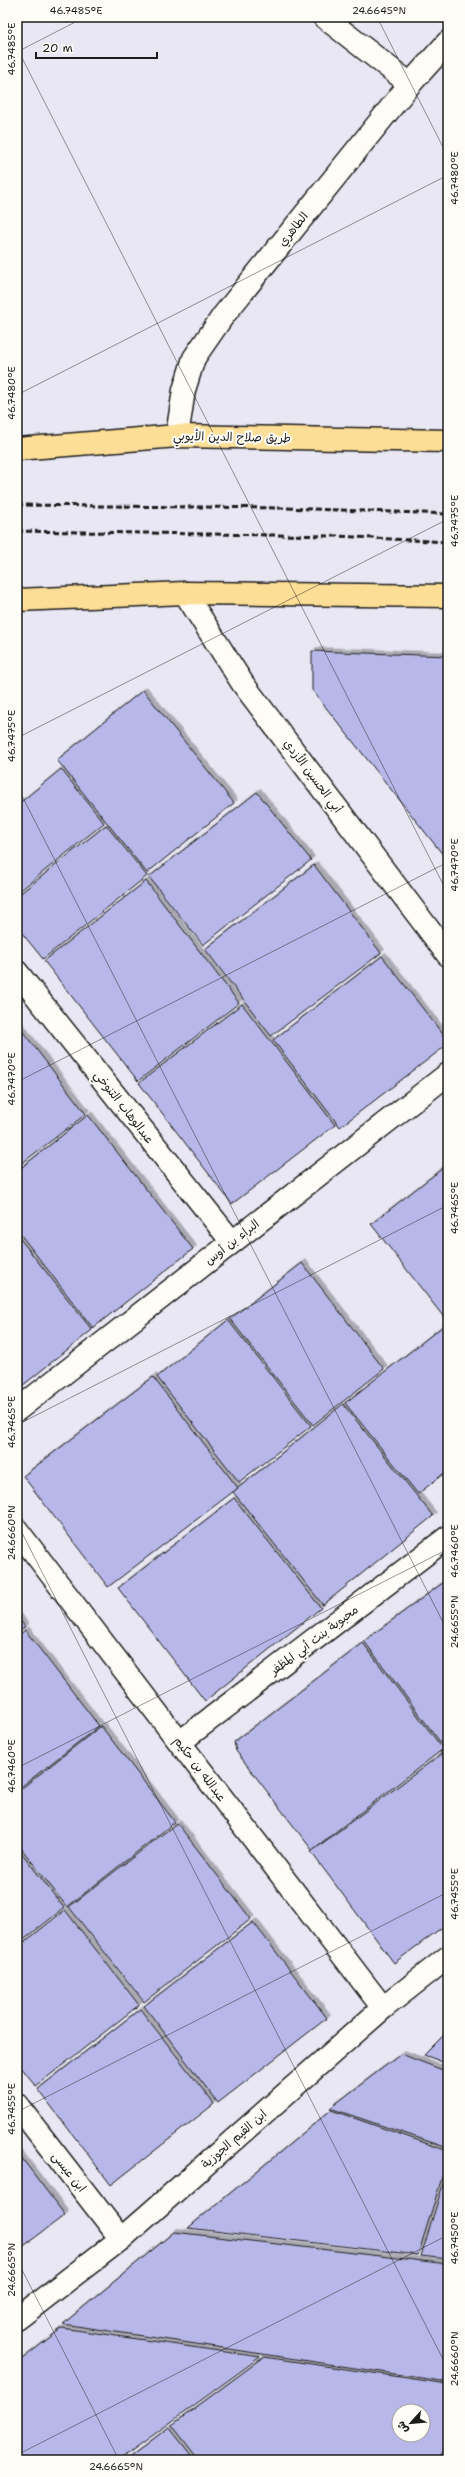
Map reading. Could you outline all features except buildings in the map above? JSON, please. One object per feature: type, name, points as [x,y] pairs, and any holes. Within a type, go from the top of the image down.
[{"type":"main road","name":"طريق صلاح الدين الأيوبي","points":[[17,449],[178,436],[448,441]]},
{"type":"main road","points":[[17,600],[185,593],[448,596]]},
{"type":"street","points":[[324,17],[410,84]]},
{"type":"street","name":"الطاهري","points":[[178,436],[184,390],[194,358],[223,316],[410,84],[448,42]]},
{"type":"street","name":"أبي الحسين الأزدي","points":[[185,593],[243,684],[448,954]]},
{"type":"street","name":"عبدالوهاب التنوخي","points":[[17,972],[232,1242]]},
{"type":"street","name":"البراء بن أوس","points":[[17,1410],[448,1074]]},
{"type":"street","name":"عبدالله بن حكيم","points":[[17,1530],[383,2008]]},
{"type":"street","name":"محبوبة بنت أبي المظفر","points":[[180,1742],[448,1538]]},
{"type":"street","name":"ابن القيم الجوزية","points":[[17,2319],[121,2239],[383,2008],[448,1957]]},
{"type":"street","name":"ابن عيسى","points":[[17,2105],[121,2239]]},
{"type":"railway","points":[[17,505],[284,508],[448,514]]},
{"type":"railway","points":[[17,531],[336,536],[448,542]]}]
